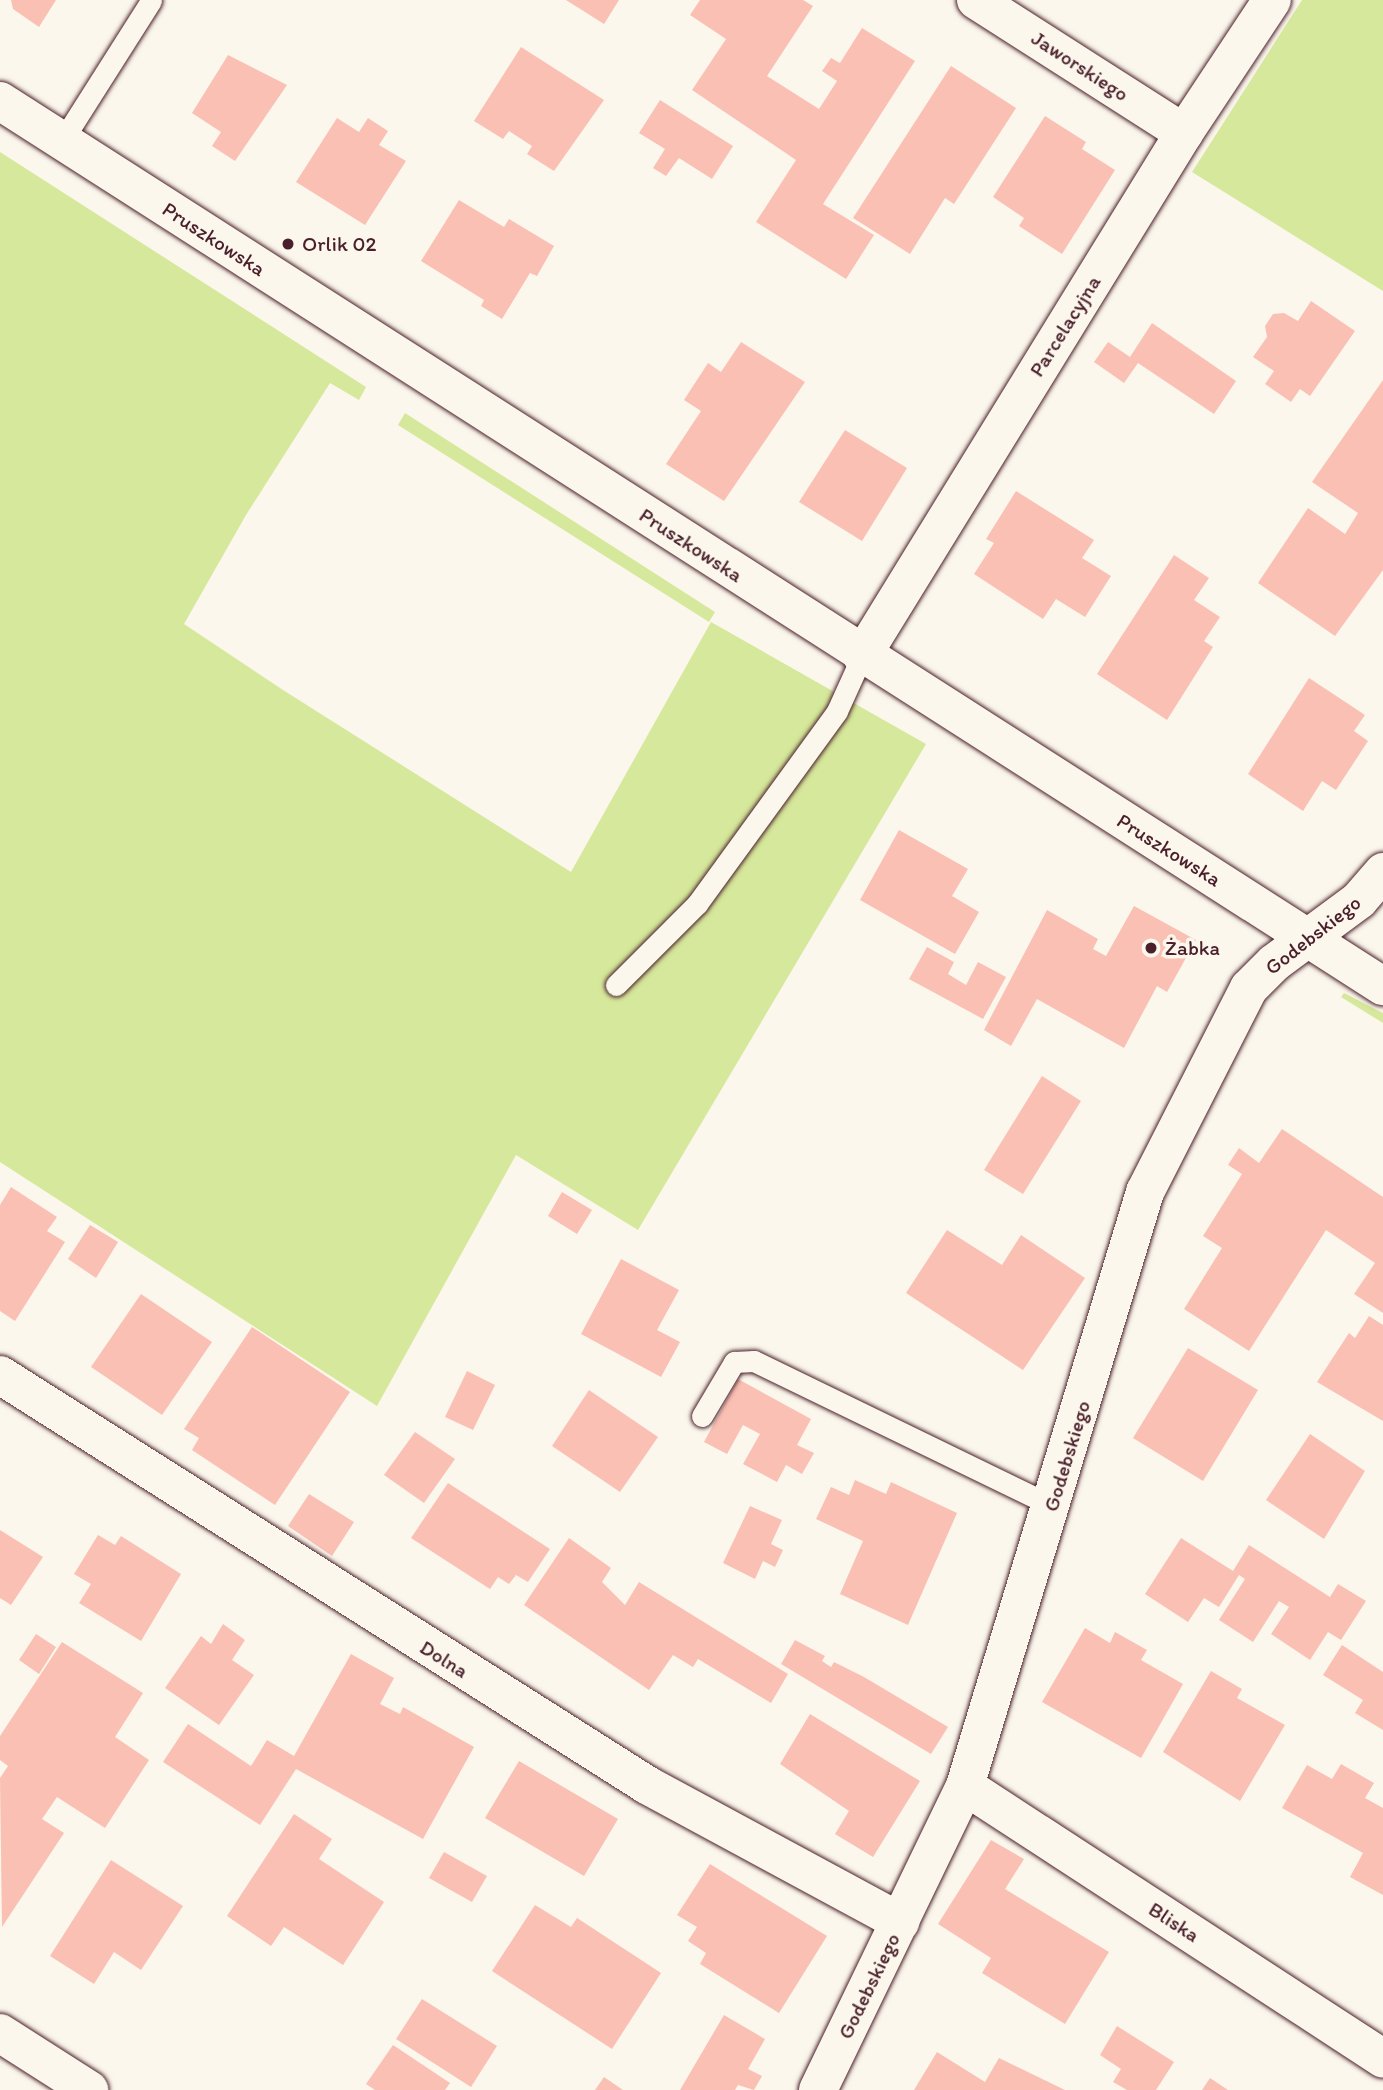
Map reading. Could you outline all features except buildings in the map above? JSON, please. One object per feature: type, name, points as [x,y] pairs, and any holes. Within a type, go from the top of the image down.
[{"type":"street","name":"Jaworskiego","points":[[976,0],[1184,133]]},
{"type":"street","name":"Parcelacyjna","points":[[862,656],[1184,133],[1272,0]]},
{"type":"street","name":"Pruszkowska","points":[[0,101],[862,656],[1383,986]]},
{"type":"street","name":"Godebskiego","points":[[818,2090],[964,1786],[1052,1506],[1145,1192],[1242,999],[1265,971],[1359,900],[1383,872]]},
{"type":"street","name":"Dolna","points":[[0,1375],[647,1785],[900,1922]]},
{"type":"street","name":"Bliska","points":[[964,1786],[1383,2057]]},
{"type":"street","points":[[0,2033],[89,2090]]},
{"type":"lane","points":[[62,141],[151,1]]},
{"type":"lane","points":[[616,985],[697,904],[837,711],[862,656]]},
{"type":"lane","points":[[702,1416],[734,1362],[754,1361],[1052,1506]]},
{"type":"green space","points":[[1302,0],[1383,0],[1383,291],[1192,172]]},
{"type":"green space","points":[[0,152],[366,387],[359,400],[330,383],[246,515],[184,624],[283,690],[571,872],[711,622],[926,744],[638,1230],[516,1155],[377,1406],[0,1162]]},
{"type":"green space","points":[[405,413],[715,612],[709,622],[398,425]]},
{"type":"green space","points":[[1344,993],[1383,1013],[1383,1023],[1341,997]]},
{"type":"place","name":"Orlik 02","points":[[288,244]]},
{"type":"place","name":"Żabka","points":[[1151,948]]}]
